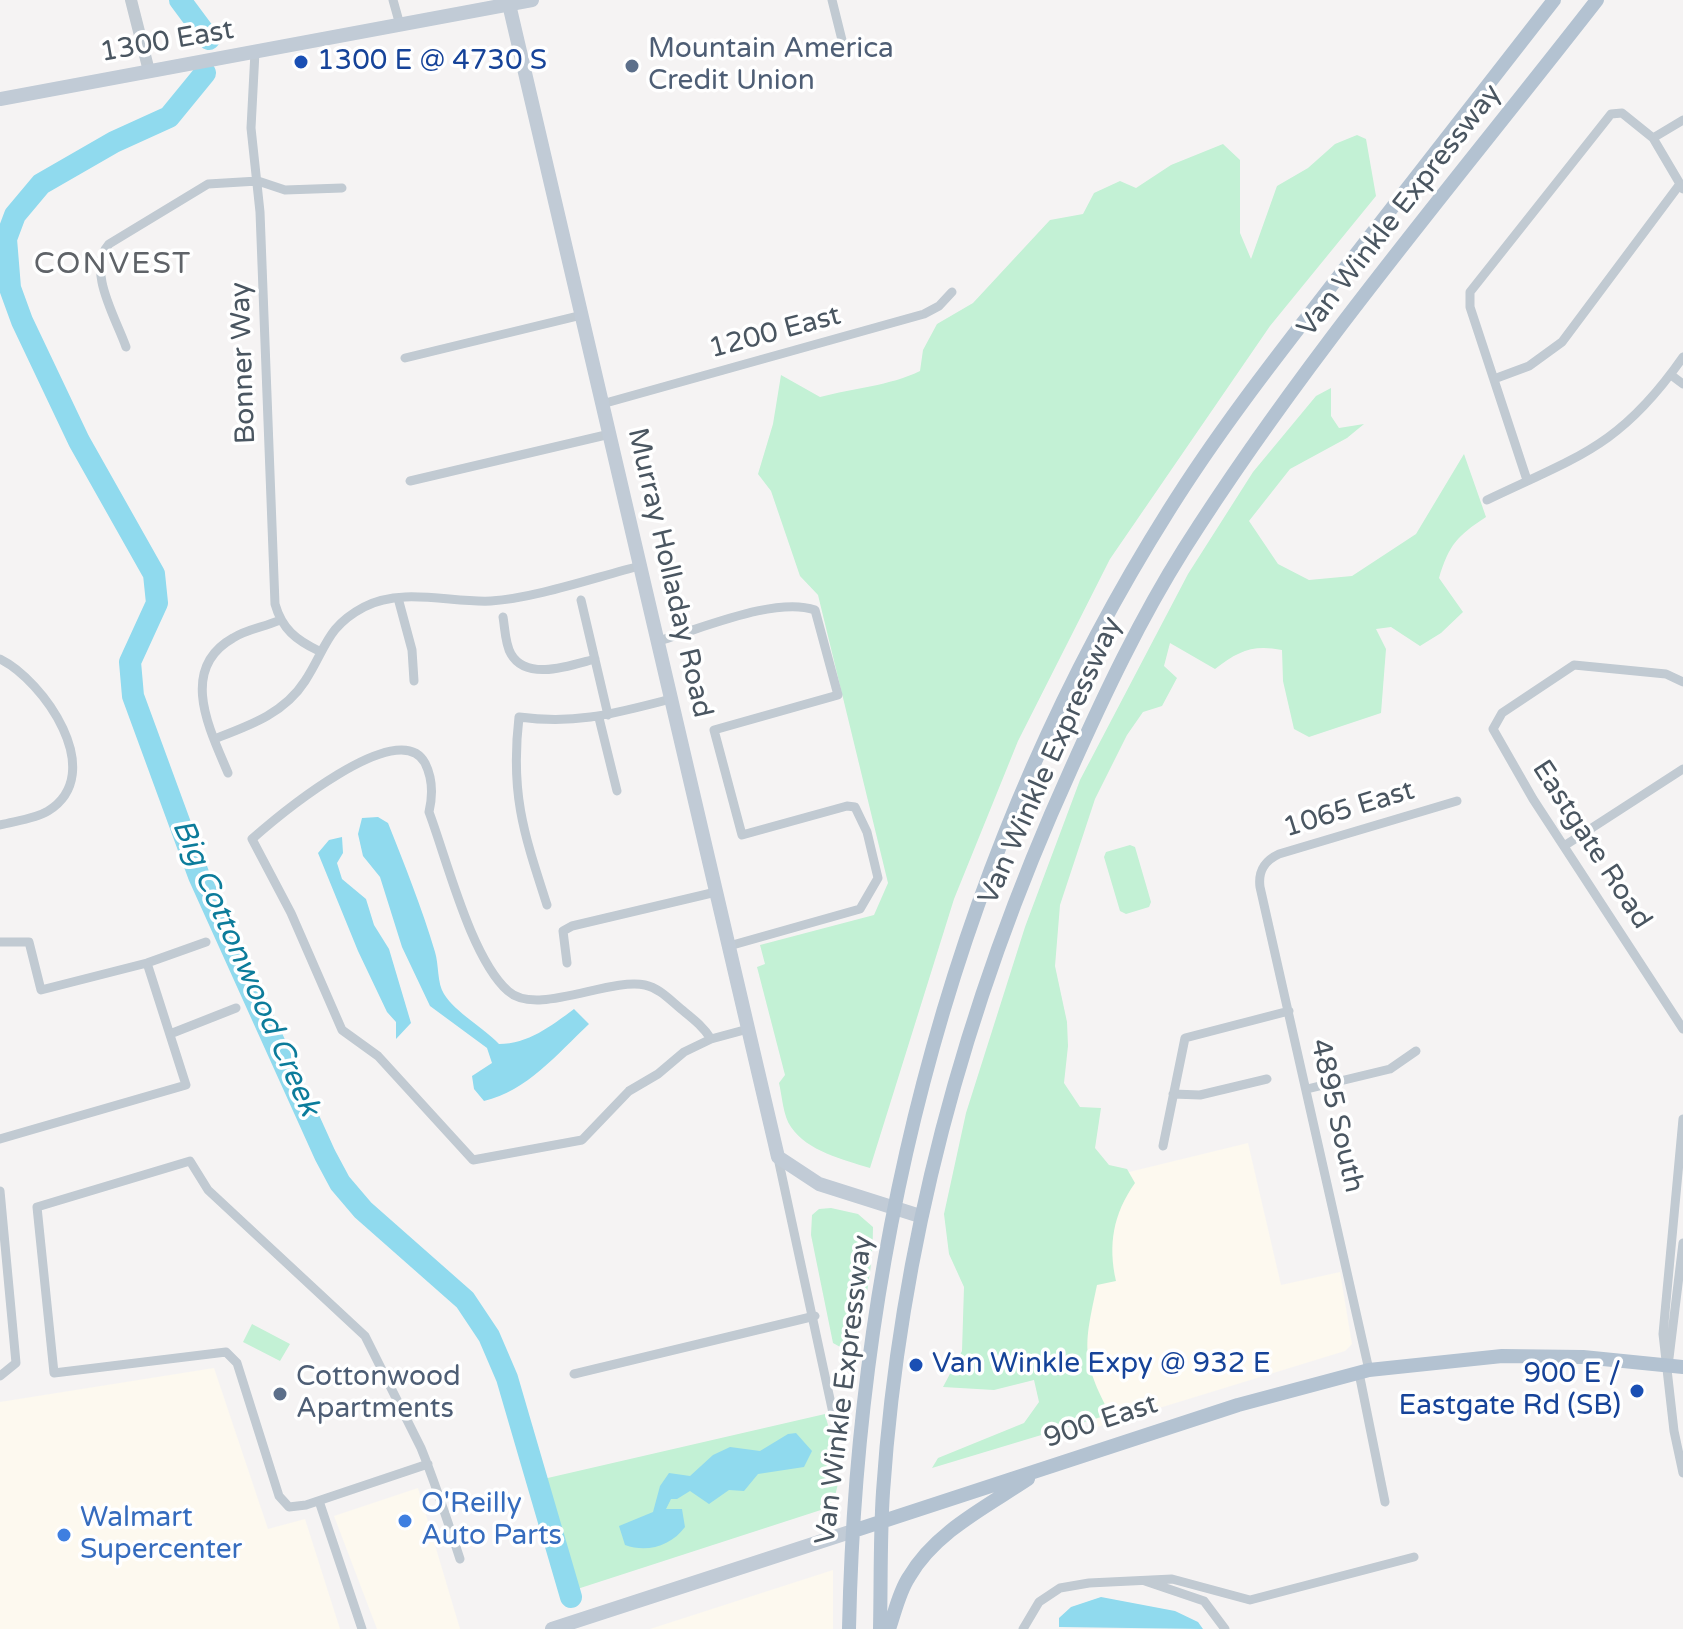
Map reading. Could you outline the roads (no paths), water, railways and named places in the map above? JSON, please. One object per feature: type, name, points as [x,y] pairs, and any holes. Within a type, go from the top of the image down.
[{"type":"main road","name":"1300 East","points":[[0,99],[532,0]]},
{"type":"main road","name":"Van Winkle Expressway","points":[[849,1629],[853,1531],[869,1351],[893,1210],[940,1016],[990,871],[1045,739],[1114,602],[1178,495],[1267,368],[1554,0]]},
{"type":"main road","name":"Van Winkle Expressway","points":[[880,1629],[882,1521],[899,1340],[920,1216],[957,1071],[1003,933],[1111,679],[1147,612],[1256,441],[1597,0]]},
{"type":"main road","name":"Murray Holladay Road","points":[[509,2],[778,1157]]},
{"type":"main road","points":[[778,1157],[819,1184],[893,1210],[920,1216]]},
{"type":"main road","name":"900 East","points":[[552,1629],[1238,1405],[1364,1372],[1502,1356],[1583,1357],[1683,1367]]},
{"type":"main road","points":[[889,1629],[908,1577],[941,1537],[1045,1468]]},
{"type":"street","points":[[131,0],[149,71]]},
{"type":"street","points":[[393,0],[400,25]]},
{"type":"street","points":[[832,0],[842,40]]},
{"type":"street","name":"Bonner Way","points":[[255,52],[251,128],[258,181],[273,579],[280,620]]},
{"type":"street","points":[[1494,379],[1529,366],[1562,342],[1682,186],[1653,138],[1622,113],[1607,117],[1470,292],[1468,302],[1527,480]]},
{"type":"street","points":[[1653,138],[1683,120]]},
{"type":"street","points":[[126,347],[99,273],[100,253],[109,244],[199,186],[258,181],[285,190],[342,188]]},
{"type":"street","name":"1200 East","points":[[602,404],[924,314],[939,306],[952,292]]},
{"type":"street","points":[[405,358],[582,315]]},
{"type":"street","points":[[1487,500],[1583,456],[1612,438],[1639,414],[1683,357]]},
{"type":"street","points":[[1671,375],[1683,384]]},
{"type":"street","points":[[410,481],[610,434]]},
{"type":"street","points":[[214,739],[260,720],[286,704],[306,681],[332,631],[369,604],[398,598],[505,599],[640,566]]},
{"type":"street","points":[[398,598],[412,650],[414,681]]},
{"type":"street","points":[[581,600],[595,659],[617,791]]},
{"type":"street","points":[[658,641],[775,608],[803,606],[815,610],[838,695],[714,730],[742,835],[847,806],[855,807],[867,832],[878,878],[860,909],[729,946]]},
{"type":"street","points":[[503,617],[508,650],[520,663],[544,670],[595,659]]},
{"type":"street","points":[[228,773],[201,698],[204,672],[210,659],[231,638],[280,620],[293,637],[319,651]]},
{"type":"street","points":[[0,659],[29,679],[53,712],[73,755],[69,787],[49,811],[0,825]]},
{"type":"street","name":"Eastgate Road","points":[[1683,682],[1666,674],[1574,665],[1502,713],[1494,724],[1497,739],[1683,1029]]},
{"type":"street","points":[[547,905],[517,803],[519,717],[563,722],[604,716],[671,699]]},
{"type":"street","points":[[711,1039],[669,999],[642,984],[539,1000],[519,998],[508,992],[483,958],[473,935],[429,812],[432,797],[430,774],[420,754],[410,750],[372,758],[325,781],[252,839],[291,913],[342,1030],[378,1056],[473,1160],[582,1140],[629,1091],[658,1074],[684,1052],[711,1039],[748,1029]]},
{"type":"street","points":[[1564,846],[1683,769]]},
{"type":"street","name":"1065 East","points":[[1261,872],[1268,861],[1279,854],[1457,801]]},
{"type":"street","name":"4895 South","points":[[1261,872],[1260,887],[1307,1089],[1364,1372],[1385,1502]]},
{"type":"street","points":[[567,963],[561,938],[563,931],[572,926],[716,892]]},
{"type":"street","points":[[0,942],[29,942],[41,990],[147,963],[206,942]]},
{"type":"street","points":[[0,1139],[186,1085],[147,963]]},
{"type":"street","points":[[170,1034],[236,1008]]},
{"type":"street","points":[[1163,1146],[1181,1046],[1188,1036],[1289,1011]]},
{"type":"street","points":[[1672,1011],[1683,1014]]},
{"type":"street","points":[[1307,1089],[1390,1069],[1416,1051]]},
{"type":"street","points":[[1173,1094],[1200,1095],[1267,1079]]},
{"type":"street","points":[[1683,1119],[1663,1334],[1683,1473]]},
{"type":"street","name":"Murray Holladay Road","points":[[778,1157],[815,1316],[833,1413]]},
{"type":"street","points":[[428,1464],[319,1501],[289,1507],[279,1496],[237,1363],[226,1352],[54,1373],[37,1207],[190,1161],[208,1190],[365,1336],[428,1464],[460,1559]]},
{"type":"street","points":[[0,1191],[16,1363],[0,1376]]},
{"type":"street","points":[[1667,1365],[1683,1243]]},
{"type":"street","points":[[574,1374],[815,1316]]},
{"type":"street","points":[[319,1501],[362,1629]]},
{"type":"street","points":[[1023,1629],[1039,1602],[1060,1588],[1089,1583],[1194,1582],[1239,1600],[1250,1600],[1414,1557]]},
{"type":"street","points":[[1145,1581],[1204,1601],[1225,1629]]},
{"type":"water","points":[[378,817],[388,823],[430,936],[442,990],[455,1007],[499,1044],[529,1037],[574,1009],[589,1024],[541,1070],[500,1096],[484,1101],[474,1089],[472,1076],[492,1063],[487,1048],[430,1006],[402,947],[380,877],[363,856],[358,834],[362,818]]},
{"type":"water","points":[[342,837],[343,853],[337,863],[342,879],[366,899],[374,925],[389,949],[411,1023],[396,1039],[396,1022],[387,1012],[358,951],[318,853],[329,840]]},
{"type":"water","points":[[796,1433],[812,1451],[804,1467],[758,1474],[744,1491],[729,1490],[709,1504],[690,1491],[671,1499],[666,1509],[682,1509],[685,1527],[679,1534],[666,1543],[650,1548],[625,1545],[619,1526],[653,1512],[660,1486],[669,1473],[690,1476],[713,1455],[730,1447],[760,1451],[788,1434]]},
{"type":"water","points":[[1101,1597],[1175,1611],[1198,1622],[1203,1629],[1059,1627],[1059,1618],[1071,1607]]},
{"type":"waterway","name":"Big Cottonwood Creek","points":[[180,0],[209,39]]},
{"type":"waterway","name":"Big Cottonwood Creek","points":[[205,73],[169,117],[114,142],[41,184],[15,215],[6,239],[10,288],[22,321],[79,441],[154,574],[157,603],[130,662],[133,696],[199,876],[340,1183],[363,1210],[465,1300],[489,1336],[507,1378],[571,1597]]},
{"type":"place","name":"1300 E @ 4730 S","points":[[301,62]]},
{"type":"place","name":"Mountain America Credit Union","points":[[632,66]]},
{"type":"place","name":"Van Winkle Expy @ 932 E","points":[[916,1365]]},
{"type":"place","name":"900 E / Eastgate Rd (SB)","points":[[1637,1391]]},
{"type":"place","name":"Cottonwood Apartments","points":[[280,1394]]},
{"type":"place","name":"O'Reilly Auto Parts","points":[[405,1521]]},
{"type":"place","name":"Walmart Supercenter","points":[[64,1535]]},
{"type":"district","name":"CONVEST","points":[[113,265]]}]
